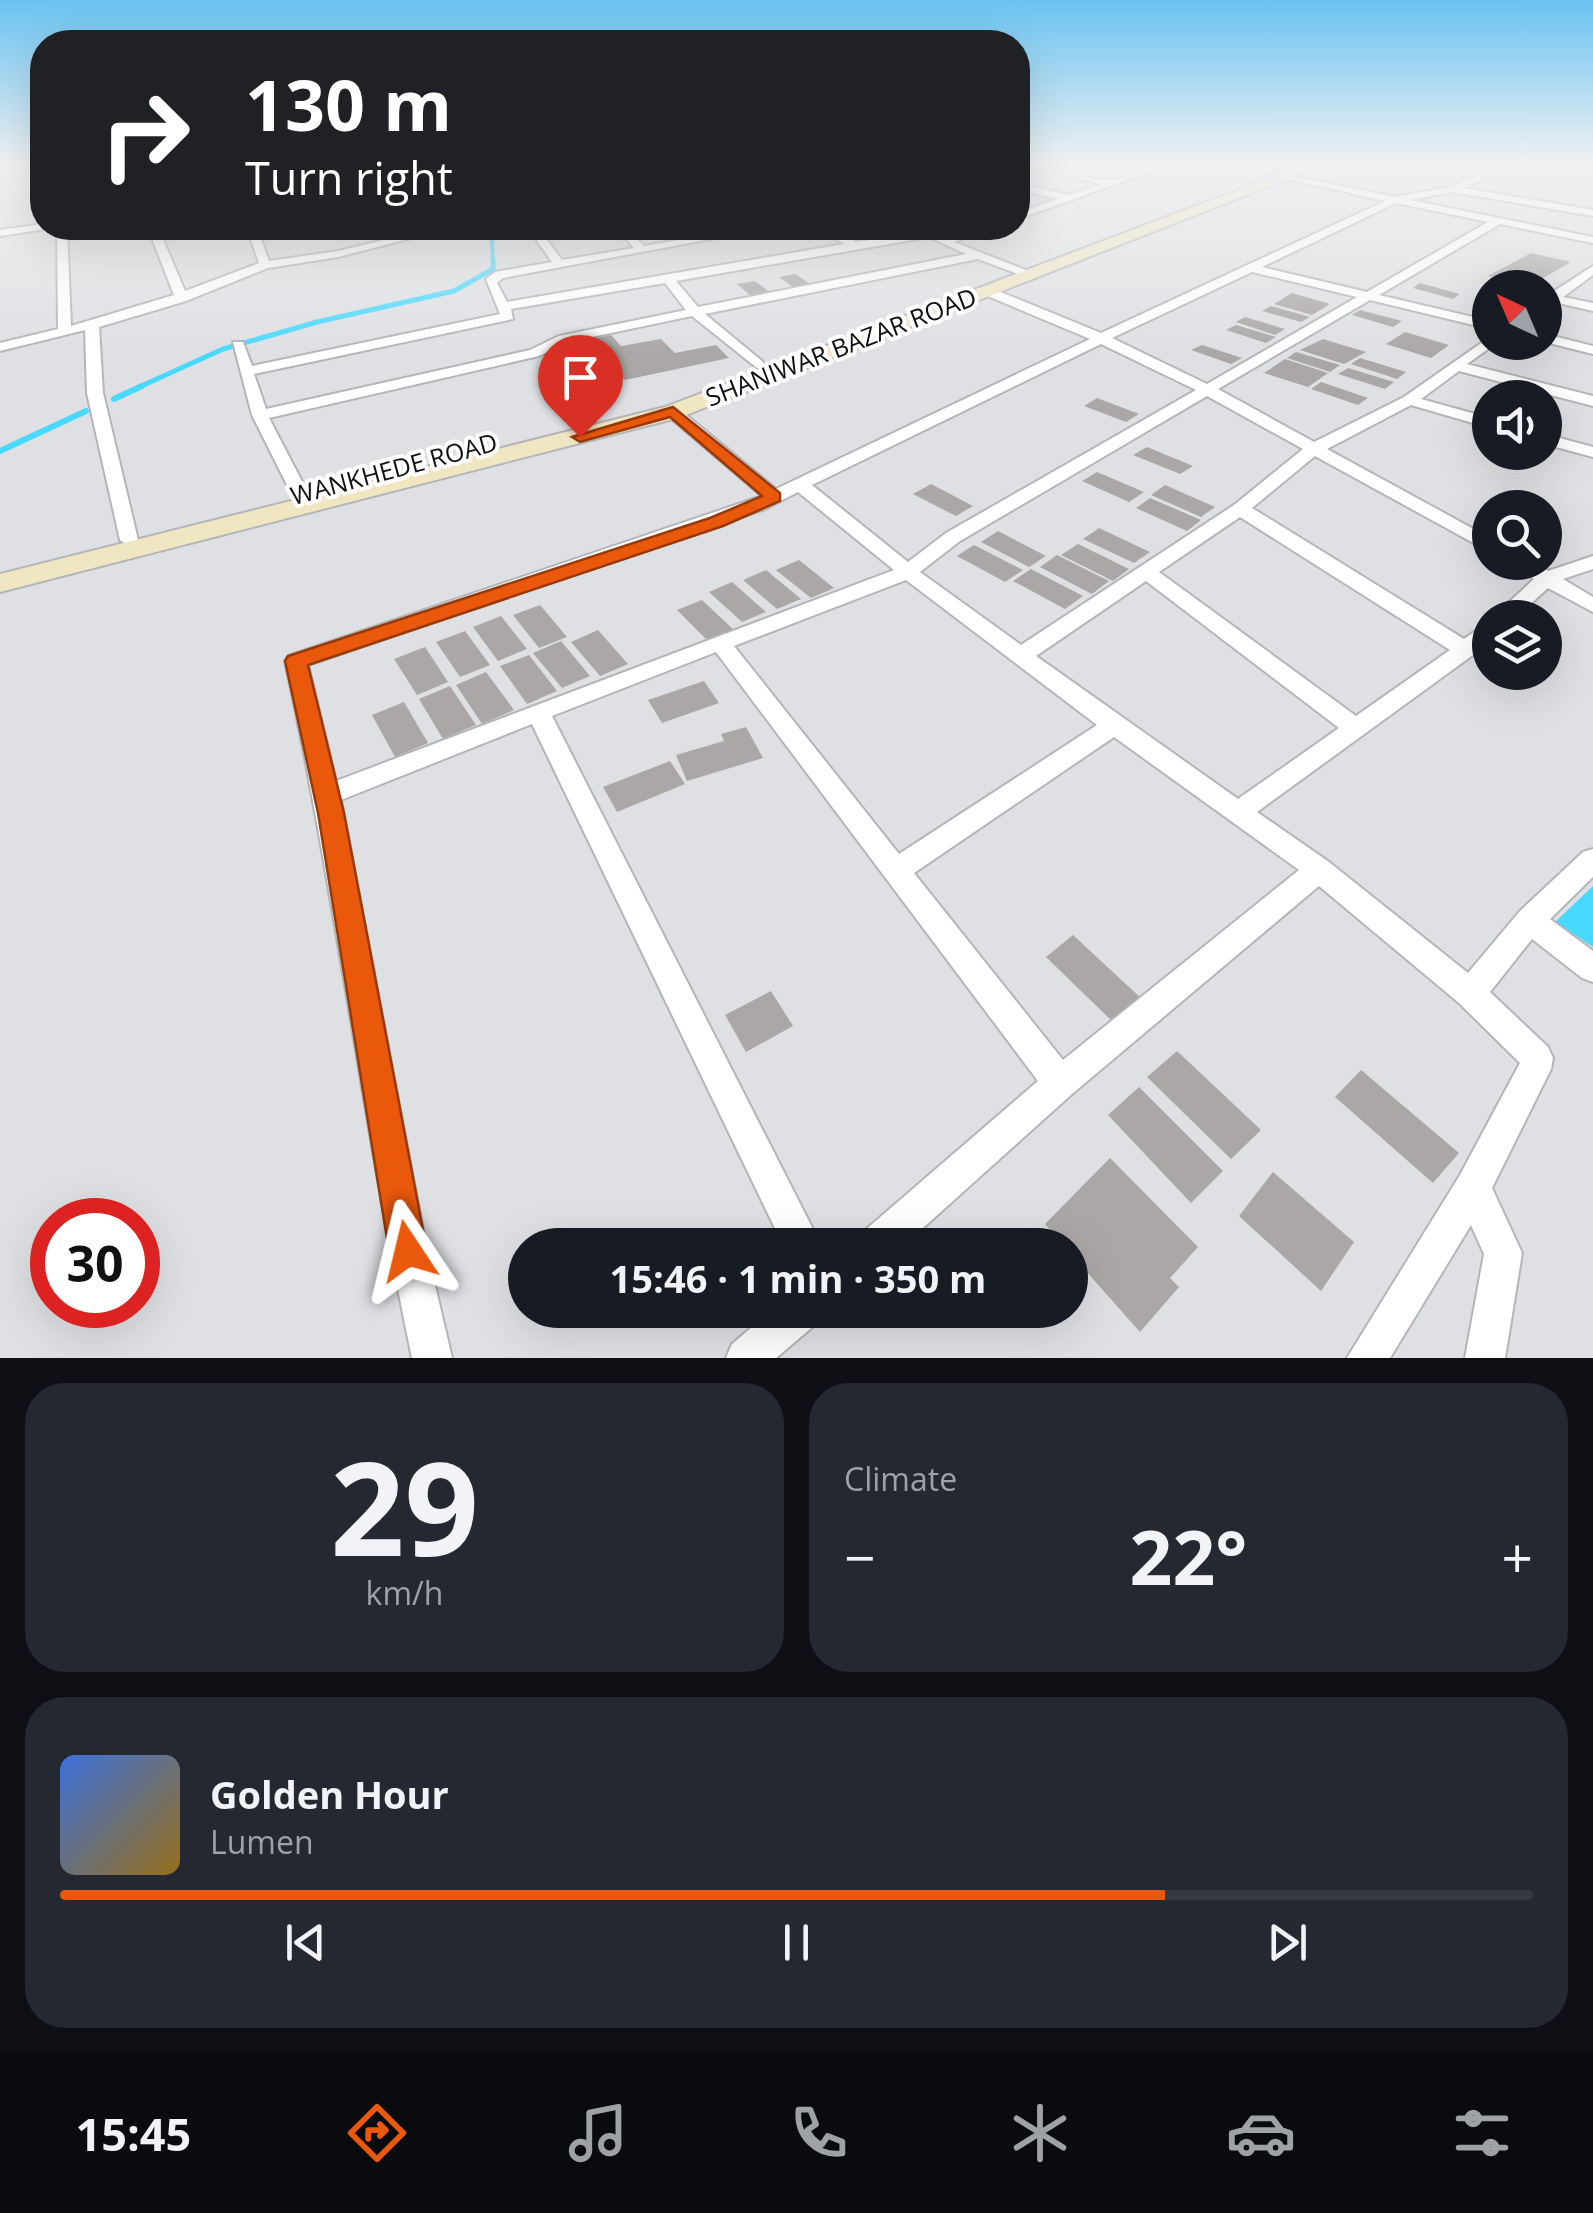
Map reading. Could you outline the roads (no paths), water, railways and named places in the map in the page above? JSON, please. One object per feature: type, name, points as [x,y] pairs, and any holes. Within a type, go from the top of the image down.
[{"type":"main road","name":"SHANIWAR BAZAR ROAD","points":[[0,583],[673,412],[987,291],[1021,271],[1136,226]]},
{"type":"main road","name":"WANKHEDE ROAD","points":[[0,568],[129,540],[656,398],[1021,271]]},
{"type":"street","points":[[432,1358],[408,1251],[325,796],[296,661],[716,522],[1338,226]]},
{"type":"street","points":[[325,796],[908,572],[953,537],[1488,226]]},
{"type":"street","points":[[1520,226],[1593,240]]},
{"type":"street","points":[[0,233],[30,229]]},
{"type":"street","points":[[62,240],[65,334]]},
{"type":"street","points":[[158,240],[182,298]]},
{"type":"street","points":[[256,240],[265,265]]},
{"type":"street","points":[[0,348],[92,328],[265,265],[375,240]]},
{"type":"street","points":[[542,240],[559,264]]},
{"type":"street","points":[[632,240],[641,250]]},
{"type":"street","points":[[247,371],[508,316],[492,278],[697,240]]},
{"type":"street","points":[[843,240],[853,246]]},
{"type":"street","points":[[503,307],[880,240]]},
{"type":"street","points":[[940,240],[1021,271]]},
{"type":"street","points":[[943,242],[949,240]]},
{"type":"street","points":[[260,415],[534,353],[564,340],[976,256]]},
{"type":"street","points":[[1250,268],[1472,320]]},
{"type":"street","points":[[1562,291],[1593,271]]},
{"type":"street","points":[[668,280],[695,312],[757,364]]},
{"type":"street","points":[[987,291],[1100,338],[1206,390],[1472,536]]},
{"type":"street","points":[[1562,302],[1593,307]]},
{"type":"street","points":[[92,328],[96,393],[129,540]]},
{"type":"street","points":[[1562,342],[1593,350]]},
{"type":"street","points":[[238,345],[260,415],[300,495]]},
{"type":"street","points":[[1022,655],[1240,509],[1314,449],[1409,400],[1472,355]]},
{"type":"street","points":[[1458,366],[1593,401]]},
{"type":"street","points":[[1409,400],[1472,418]]},
{"type":"street","points":[[673,412],[774,497]]},
{"type":"street","points":[[1562,444],[1593,452]]},
{"type":"street","points":[[800,484],[908,572],[1318,870],[1470,993],[1537,1058],[1473,1188],[1367,1358]]},
{"type":"street","points":[[1240,509],[1464,650]]},
{"type":"street","points":[[1562,573],[1593,562]]},
{"type":"street","points":[[1146,572],[1356,728]]},
{"type":"street","points":[[1523,600],[1546,580]]},
{"type":"street","points":[[1551,580],[1593,606]]},
{"type":"street","points":[[720,643],[1060,1082]]},
{"type":"street","points":[[1240,811],[1472,643]]},
{"type":"street","points":[[538,712],[794,1228]]},
{"type":"street","points":[[897,870],[1114,725]]},
{"type":"street","points":[[1470,993],[1530,920],[1593,860]]},
{"type":"street","points":[[895,1228],[1060,1082],[1318,870]]},
{"type":"street","points":[[1530,920],[1593,970]]},
{"type":"street","points":[[1473,1188],[1503,1253],[1485,1358]]},
{"type":"street","points":[[746,1358],[781,1328]]},
{"type":"water","points":[[1593,886],[1593,947],[1555,922]]},
{"type":"waterway","points":[[492,240],[493,263]]},
{"type":"waterway","points":[[137,388],[223,349],[317,322],[454,291],[493,269],[493,263]]},
{"type":"waterway","points":[[114,399],[142,386]]},
{"type":"waterway","points":[[0,451],[86,411]]}]
